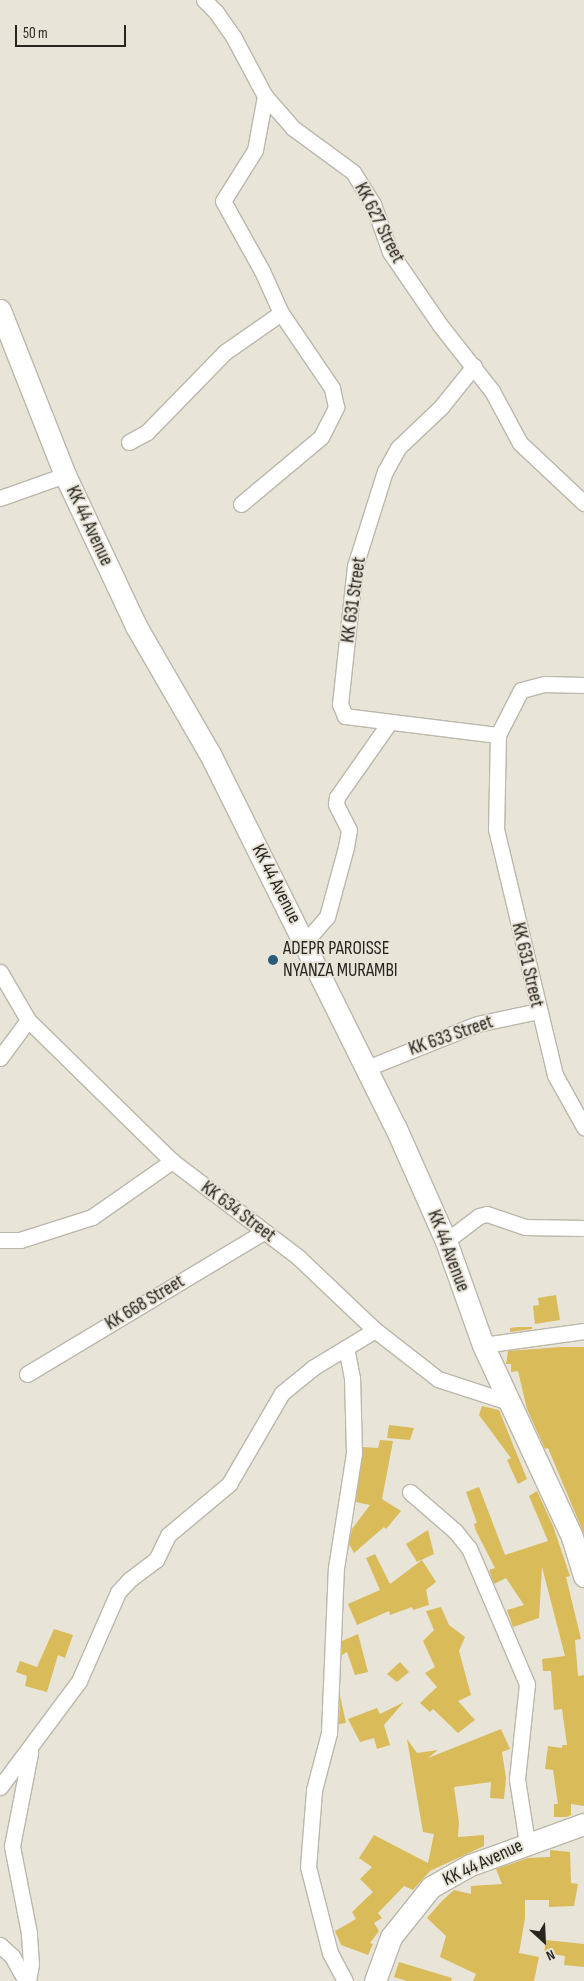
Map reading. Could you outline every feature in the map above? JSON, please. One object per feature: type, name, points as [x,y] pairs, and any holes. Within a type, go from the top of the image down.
[{"type":"main road","name":"KK 44 Avenue","points":[[0,310],[65,475],[136,626],[210,754],[367,1068],[446,1241],[483,1346],[512,1403],[572,1537],[584,1576]]},
{"type":"main road","name":"KK 44 Avenue","points":[[375,1981],[391,1937],[431,1887],[470,1865],[584,1824]]},
{"type":"street","name":"KK 627 Street","points":[[204,0],[216,12],[234,38],[265,96],[293,128],[353,172],[373,204],[390,252],[440,325],[474,366],[520,443],[584,503]]},
{"type":"street","points":[[241,504],[321,437],[336,407],[326,377],[281,313],[262,271],[223,201],[255,150],[265,96]]},
{"type":"street","points":[[130,442],[147,432],[225,352],[281,313]]},
{"type":"street","name":"KK 631 Street","points":[[474,366],[441,408],[398,448],[385,471],[355,566],[342,711],[345,716],[389,723],[498,735]]},
{"type":"street","points":[[0,498],[65,475]]},
{"type":"street","name":"KK 631 Street","points":[[584,685],[544,684],[521,690],[498,735],[496,829],[538,1011],[555,1074],[584,1127]]},
{"type":"street","points":[[305,942],[327,917],[346,847],[349,830],[336,804],[337,797],[389,723]]},
{"type":"street","name":"KK 634 Street","points":[[0,972],[28,1020],[172,1161],[263,1232],[298,1256],[375,1330],[438,1379],[512,1403]]},
{"type":"street","name":"KK 633 Street","points":[[367,1068],[477,1024],[538,1011]]},
{"type":"street","points":[[0,1058],[28,1020]]},
{"type":"street","points":[[0,1240],[20,1240],[92,1217],[172,1161]]},
{"type":"street","points":[[446,1241],[479,1216],[487,1214],[525,1228],[584,1228]]},
{"type":"street","name":"KK 668 Street","points":[[27,1374],[263,1232]]},
{"type":"street","points":[[0,1787],[31,1749],[79,1681],[118,1592],[129,1580],[156,1560],[168,1535],[229,1484],[282,1392],[314,1367],[375,1330]]},
{"type":"street","points":[[483,1346],[584,1331]]},
{"type":"street","points":[[345,1981],[330,1953],[308,1867],[314,1790],[329,1733],[336,1568],[354,1453],[352,1378],[346,1348]]},
{"type":"street","points":[[410,1492],[455,1531],[469,1548],[526,1684],[517,1778],[527,1843]]},
{"type":"street","points":[[27,1981],[31,1964],[29,1933],[12,1846],[31,1749]]},
{"type":"street","points":[[0,1945],[12,1956],[27,1981]]},
{"type":"building","points":[[556,1295],[560,1320],[535,1324],[533,1306],[539,1305],[538,1298]]},
{"type":"building","points":[[532,1327],[532,1329],[510,1332],[510,1328]]},
{"type":"building","points":[[584,1347],[584,1534],[548,1448],[545,1449],[527,1409],[518,1371],[511,1372],[511,1364],[506,1364],[508,1351]]},
{"type":"building","points":[[482,1406],[499,1410],[527,1479],[518,1484],[507,1460],[511,1458],[479,1415]]},
{"type":"building","points":[[389,1425],[414,1428],[410,1440],[387,1438]]},
{"type":"building","points":[[380,1440],[393,1441],[382,1499],[401,1511],[386,1529],[384,1527],[354,1553],[349,1544],[352,1529],[370,1505],[356,1502],[363,1447],[378,1448]]},
{"type":"building","points":[[479,1487],[505,1555],[548,1541],[529,1496],[537,1491],[553,1526],[570,1576],[566,1577],[581,1639],[575,1640],[578,1676],[584,1675],[584,1806],[571,1804],[571,1815],[566,1817],[554,1817],[554,1804],[558,1804],[553,1770],[545,1769],[548,1746],[562,1748],[562,1745],[567,1745],[562,1709],[554,1710],[551,1671],[543,1671],[542,1659],[565,1656],[542,1567],[539,1618],[513,1627],[507,1610],[524,1605],[506,1578],[494,1584],[489,1570],[495,1568],[476,1531],[474,1524],[477,1523],[466,1492]]},
{"type":"building","points":[[428,1530],[434,1554],[417,1562],[406,1544]]},
{"type":"building","points":[[375,1554],[390,1584],[422,1560],[436,1582],[426,1590],[429,1605],[413,1610],[412,1607],[390,1615],[389,1611],[357,1625],[348,1604],[380,1590],[366,1558]]},
{"type":"building","points":[[441,1607],[449,1625],[465,1637],[459,1651],[471,1695],[458,1701],[475,1720],[458,1733],[433,1709],[430,1712],[420,1703],[437,1687],[425,1673],[435,1667],[423,1641],[434,1630],[426,1611]]},
{"type":"building","points":[[54,1629],[73,1635],[65,1658],[58,1655],[47,1692],[25,1686],[27,1676],[16,1672],[20,1661],[37,1667]]},
{"type":"building","points":[[358,1634],[368,1672],[355,1675],[347,1652],[342,1655],[342,1641]]},
{"type":"building","points":[[400,1662],[409,1672],[397,1682],[387,1674]]},
{"type":"building","points":[[340,1696],[346,1723],[339,1724]]},
{"type":"building","points":[[404,1702],[384,1725],[390,1745],[377,1749],[374,1738],[360,1742],[348,1719],[377,1708],[380,1714]]},
{"type":"building","points":[[501,1729],[510,1749],[502,1752],[506,1778],[504,1799],[490,1798],[491,1782],[454,1787],[459,1822],[458,1837],[484,1835],[484,1846],[430,1871],[413,1890],[404,1886],[378,1913],[382,1918],[374,1923],[379,1931],[370,1943],[373,1944],[368,1955],[341,1945],[335,1931],[356,1919],[352,1912],[373,1892],[360,1879],[372,1867],[359,1858],[374,1835],[428,1863],[434,1834],[423,1832],[407,1739],[417,1753],[438,1750],[428,1758]]},
{"type":"building","points":[[550,1850],[570,1852],[571,1883],[578,1884],[574,1906],[549,1907],[549,1900],[525,1900],[525,1918],[519,1953],[539,1957],[534,1981],[473,1981],[476,1974],[440,1957],[446,1936],[427,1918],[441,1902],[454,1890],[471,1894],[471,1886],[502,1884],[496,1869],[528,1858],[550,1857]]},
{"type":"building","points":[[546,1940],[584,1944],[584,1967],[564,1965],[565,1956],[544,1953]]},
{"type":"building","points":[[399,1962],[452,1978],[451,1981],[407,1981],[394,1977]]},
{"type":"place","name":"ADEPR PAROISSE NYANZA MURAMBI","points":[[273,960]]}]
